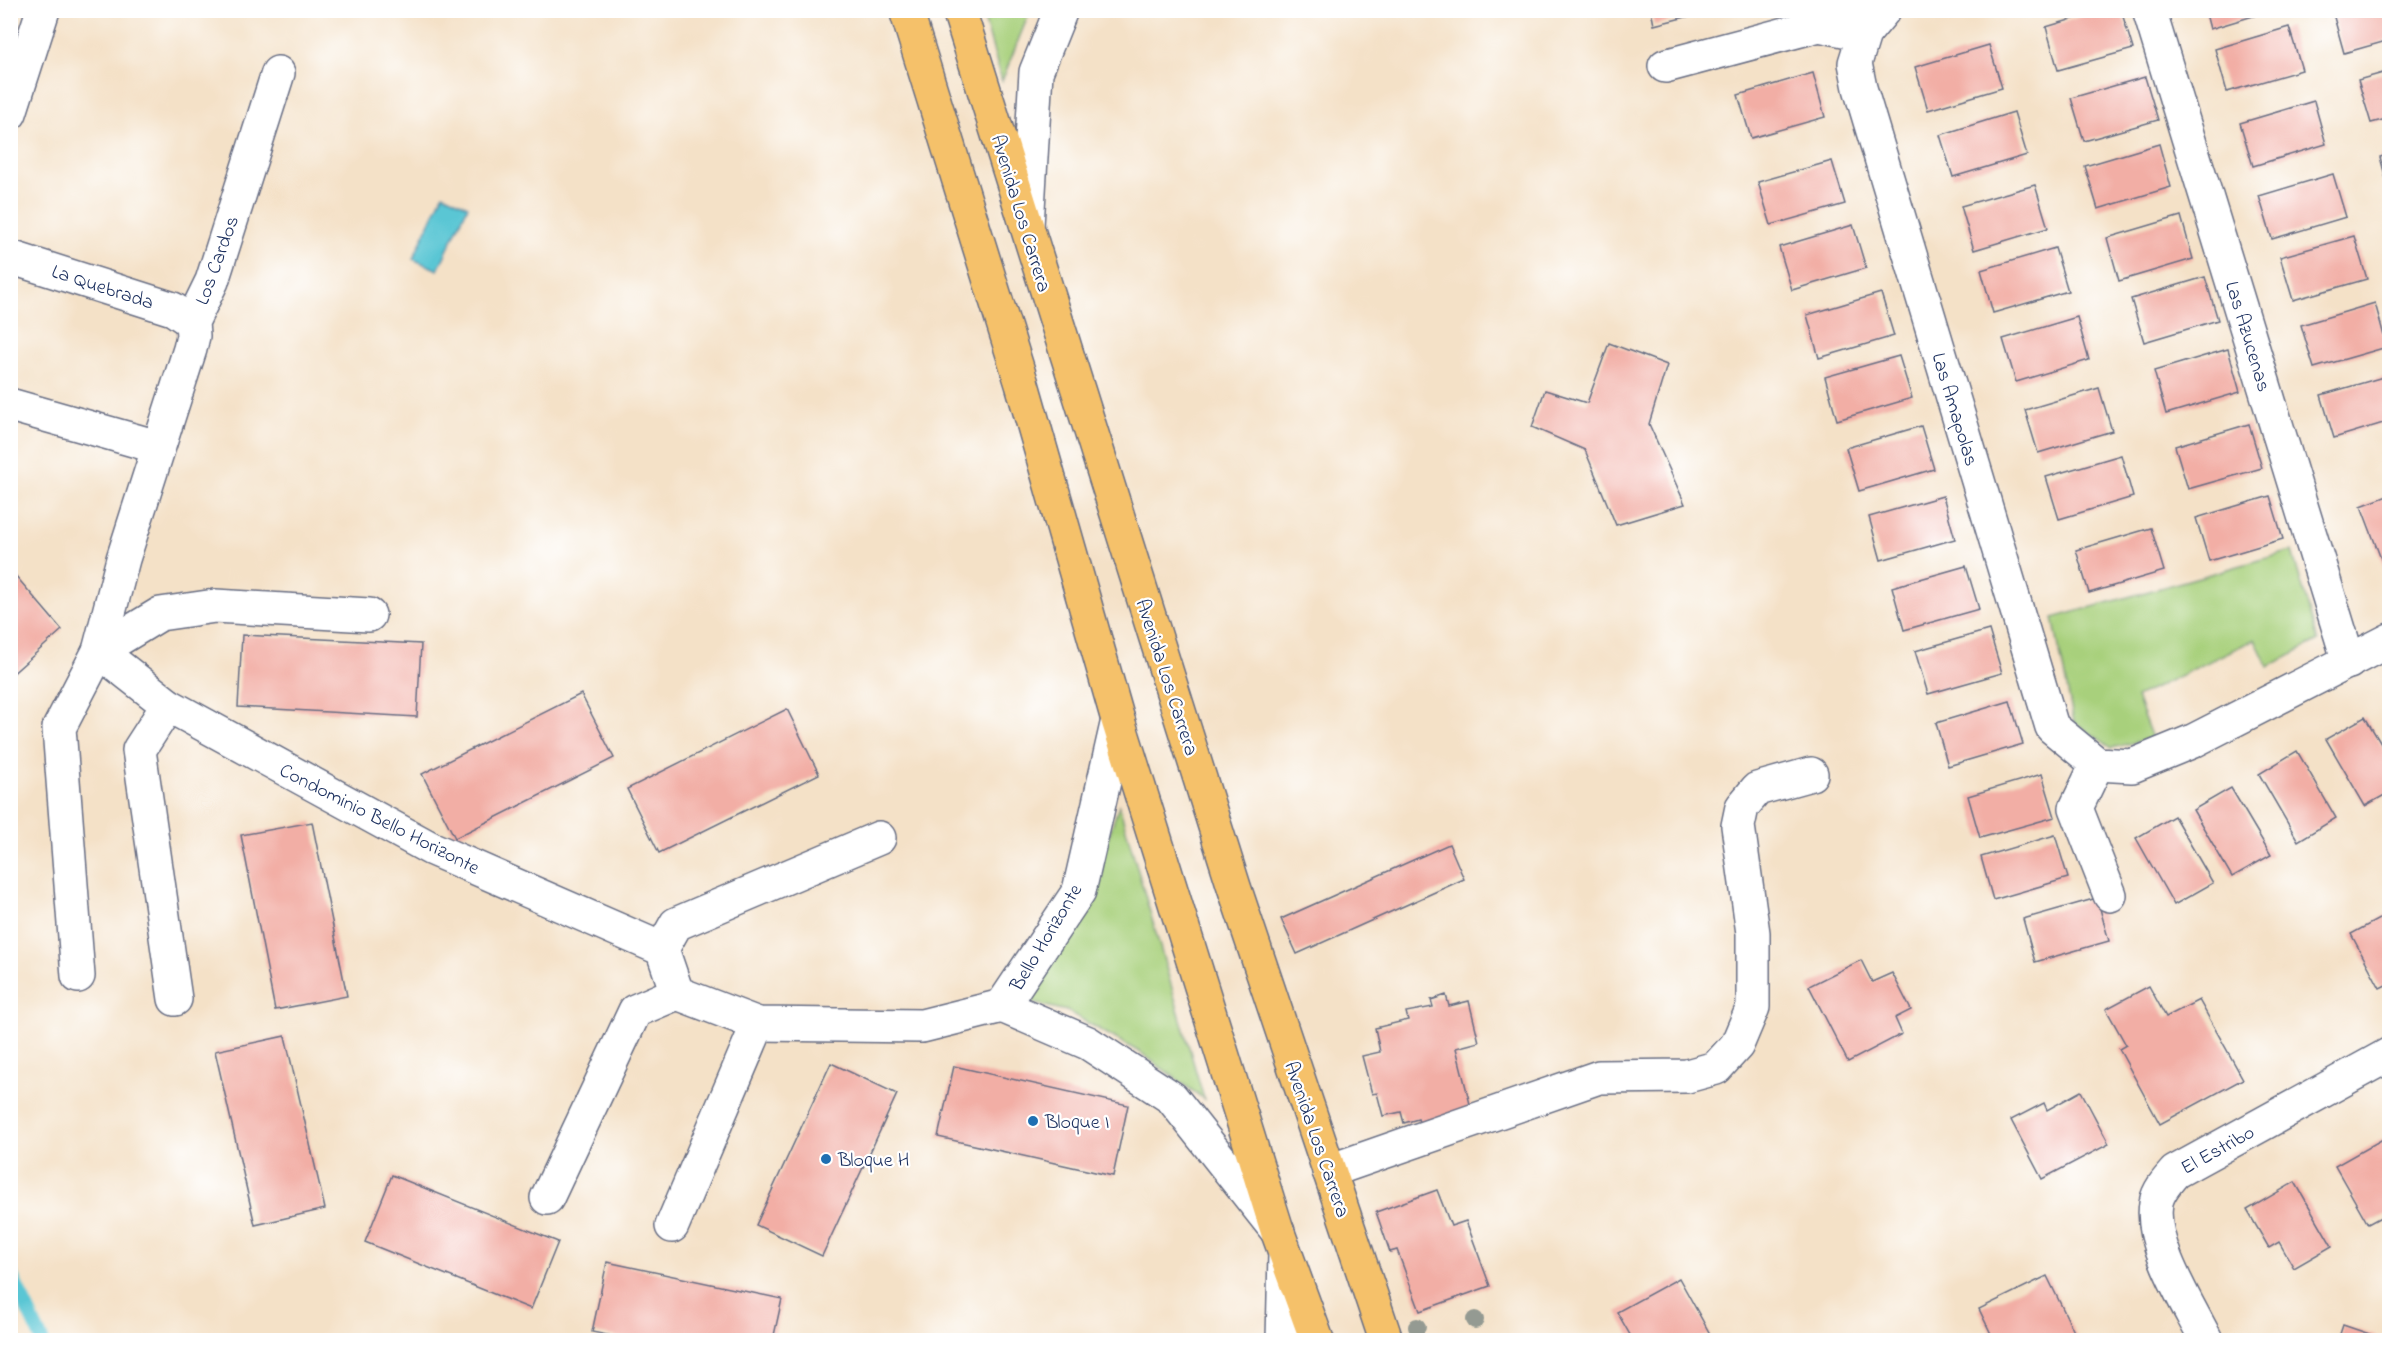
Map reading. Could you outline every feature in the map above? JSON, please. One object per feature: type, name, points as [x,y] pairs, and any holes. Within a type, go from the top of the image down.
[{"type":"main road","points":[[906,10],[1022,384],[1118,720],[1282,1243],[1317,1341]]},
{"type":"main road","name":"Avenida Los Carrera","points":[[959,10],[1234,887],[1386,1341]]},
{"type":"street","points":[[10,113],[43,10]]},
{"type":"street","points":[[1027,231],[1036,72],[1061,10]]},
{"type":"street","name":"Las Azucenas","points":[[2149,10],[2349,662]]},
{"type":"street","points":[[1665,66],[1819,25],[1874,22]]},
{"type":"street","name":"Las Amapolas","points":[[1874,22],[1855,63],[1860,88],[2052,727],[2097,764]]},
{"type":"street","name":"Los Cardos","points":[[99,651],[123,559],[190,348],[193,336],[192,322],[212,281],[278,73]]},
{"type":"street","name":"La Quebrada","points":[[10,257],[173,309],[192,322]]},
{"type":"street","points":[[10,405],[158,447]]},
{"type":"street","points":[[78,976],[59,728],[99,651],[160,614],[215,606],[369,615]]},
{"type":"street","points":[[2110,895],[2076,808],[2097,764],[2132,766],[2193,741],[2390,640]]},
{"type":"street","name":"Condominio Bello Horizonte","points":[[99,651],[168,705],[430,848],[663,949]]},
{"type":"street","points":[[168,705],[139,750],[175,999]]},
{"type":"street","name":"Bello Horizonte","points":[[1118,720],[1078,891],[1002,1006],[1088,1043],[1172,1098],[1282,1243]]},
{"type":"street","points":[[1329,1171],[1599,1077],[1687,1076],[1716,1068],[1737,1045],[1753,1007],[1754,933],[1738,826],[1742,807],[1757,789],[1810,774]]},
{"type":"street","points":[[677,993],[663,949],[676,924],[879,838]]},
{"type":"street","points":[[547,1198],[636,1011],[677,993],[758,1024],[922,1026],[1002,1006]]},
{"type":"street","points":[[672,1226],[758,1024]]},
{"type":"street","name":"El Estribo","points":[[2206,1341],[2158,1243],[2156,1202],[2163,1185],[2175,1172],[2390,1054]]},
{"type":"street","points":[[1282,1243],[1283,1341]]},
{"type":"green space","points":[[982,11],[1030,11],[1002,81]]},
{"type":"green space","points":[[2292,551],[2318,641],[2268,667],[2255,639],[2136,697],[2152,738],[2112,748],[2074,722],[2053,618]]},
{"type":"green space","points":[[1119,805],[1204,1099],[1141,1053],[1067,1011],[1024,1001],[1098,868]]},
{"type":"water","points":[[443,194],[468,206],[438,270],[413,259]]},
{"type":"building","points":[[1651,10],[1697,10],[1698,14],[1654,25]]},
{"type":"building","points":[[2103,10],[2121,10],[2133,49],[2058,70],[2046,27]]},
{"type":"building","points":[[2205,10],[2270,10],[2270,11],[2210,29]]},
{"type":"building","points":[[2332,10],[2390,10],[2390,40],[2344,53]]},
{"type":"building","points":[[2289,27],[2302,70],[2227,92],[2215,49]]},
{"type":"building","points":[[1989,45],[2002,88],[1928,110],[1915,67]]},
{"type":"building","points":[[2390,71],[2390,118],[2371,123],[2358,80]]},
{"type":"building","points":[[1813,73],[1825,117],[1751,138],[1738,95]]},
{"type":"building","points":[[2145,77],[2158,120],[2084,141],[2071,98]]},
{"type":"building","points":[[2314,101],[2326,144],[2253,166],[2240,123]]},
{"type":"building","points":[[2014,112],[2027,155],[1953,177],[1940,135]]},
{"type":"building","points":[[2159,144],[2171,187],[2098,209],[2085,166]]},
{"type":"building","points":[[2390,154],[2390,189],[2389,190],[2380,157]]},
{"type":"building","points":[[1832,161],[1845,204],[1771,225],[1758,182]]},
{"type":"building","points":[[2333,174],[2346,217],[2272,239],[2259,196]]},
{"type":"building","points":[[2035,185],[2048,228],[1974,250],[1961,206]]},
{"type":"building","points":[[2181,216],[2193,259],[2119,281],[2107,238]]},
{"type":"building","points":[[1853,225],[1866,268],[1792,290],[1779,247]]},
{"type":"building","points":[[2354,236],[2367,279],[2293,300],[2280,257]]},
{"type":"building","points":[[2055,248],[2068,291],[1993,313],[1981,270]]},
{"type":"building","points":[[2205,277],[2218,320],[2144,342],[2131,299]]},
{"type":"building","points":[[1881,293],[1894,336],[1819,358],[1807,315]]},
{"type":"building","points":[[2375,303],[2387,347],[2314,368],[2301,325]]},
{"type":"building","points":[[2077,317],[2089,360],[2016,382],[2003,339]]},
{"type":"building","points":[[1609,343],[1667,365],[1649,424],[1685,504],[1616,525],[1585,450],[1532,427],[1545,390],[1587,403]]},
{"type":"building","points":[[2228,349],[2240,392],[2166,414],[2154,371]]},
{"type":"building","points":[[1899,356],[1912,398],[1837,420],[1825,377]]},
{"type":"building","points":[[2390,375],[2390,421],[2334,438],[2321,395]]},
{"type":"building","points":[[2099,388],[2112,431],[2038,453],[2025,410]]},
{"type":"building","points":[[2249,424],[2262,468],[2188,489],[2175,446]]},
{"type":"building","points":[[1921,426],[1934,469],[1859,491],[1846,448]]},
{"type":"building","points":[[2121,455],[2133,497],[2059,519],[2046,477]]},
{"type":"building","points":[[2390,495],[2390,580],[2389,580],[2361,506]]},
{"type":"building","points":[[1943,496],[1955,539],[1881,560],[1869,517]]},
{"type":"building","points":[[2270,496],[2283,539],[2209,561],[2196,518]]},
{"type":"building","points":[[2151,528],[2164,571],[2089,593],[2076,550]]},
{"type":"building","points":[[1966,566],[1979,609],[1904,630],[1892,587]]},
{"type":"building","points":[[15,575],[62,630],[10,676],[10,579]]},
{"type":"building","points":[[1989,630],[2002,673],[1928,694],[1915,651]]},
{"type":"building","points":[[242,635],[421,644],[417,717],[238,707]]},
{"type":"building","points":[[581,694],[614,758],[455,838],[422,774]]},
{"type":"building","points":[[2010,701],[2023,744],[1948,766],[1936,723]]},
{"type":"building","points":[[787,709],[819,774],[659,853],[627,789]]},
{"type":"building","points":[[2365,717],[2390,759],[2390,792],[2365,806],[2326,739]]},
{"type":"building","points":[[2297,751],[2336,818],[2298,841],[2259,774]]},
{"type":"building","points":[[2042,774],[2055,817],[1980,838],[1968,796]]},
{"type":"building","points":[[2231,788],[2271,855],[2232,877],[2193,810]]},
{"type":"building","points":[[2174,816],[2213,883],[2174,905],[2136,838]]},
{"type":"building","points":[[312,822],[347,996],[275,1010],[241,835]]},
{"type":"building","points":[[2055,835],[2068,878],[1993,900],[1981,857]]},
{"type":"building","points":[[1449,844],[1464,879],[1297,954],[1281,919]]},
{"type":"building","points":[[2097,898],[2109,941],[2035,962],[2023,919]]},
{"type":"building","points":[[2390,913],[2390,983],[2380,988],[2351,934]]},
{"type":"building","points":[[1861,960],[1872,982],[1892,973],[1911,1010],[1895,1018],[1902,1034],[1848,1062],[1809,986]]},
{"type":"building","points":[[2149,986],[2166,1017],[2199,1000],[2243,1079],[2160,1124],[2119,1049],[2126,1045],[2106,1009]]},
{"type":"building","points":[[1446,995],[1449,1006],[1469,1001],[1479,1042],[1456,1048],[1473,1116],[1421,1129],[1418,1119],[1404,1123],[1401,1112],[1383,1116],[1377,1093],[1372,1094],[1362,1056],[1380,1052],[1375,1028],[1408,1020],[1406,1012],[1433,1007],[1431,1000]]},
{"type":"building","points":[[285,1036],[325,1209],[255,1225],[215,1051]]},
{"type":"building","name":"Bloque H","points":[[831,1063],[897,1094],[822,1256],[756,1225]]},
{"type":"building","name":"Bloque I","points":[[954,1066],[1128,1105],[1113,1176],[938,1137]]},
{"type":"building","points":[[2081,1091],[2109,1144],[2042,1179],[2011,1120],[2044,1103],[2047,1110]]},
{"type":"building","points":[[2390,1135],[2390,1212],[2368,1224],[2335,1166]]},
{"type":"building","points":[[392,1175],[558,1242],[531,1309],[365,1242]]},
{"type":"building","points":[[2295,1182],[2332,1246],[2294,1268],[2279,1242],[2269,1248],[2247,1210]]},
{"type":"building","points":[[1437,1190],[1451,1226],[1466,1221],[1490,1286],[1420,1311],[1397,1250],[1390,1252],[1376,1212]]},
{"type":"building","points":[[607,1262],[782,1299],[773,1340],[632,1340],[592,1332]]},
{"type":"building","points":[[2047,1276],[2078,1340],[1994,1340],[1979,1309]]},
{"type":"building","points":[[1679,1278],[1710,1334],[1698,1340],[1633,1340],[1617,1312]]},
{"type":"building","points":[[2343,1325],[2387,1340],[2338,1340]]},
{"type":"waterway","points":[[10,1272],[42,1340]]},
{"type":"place","name":"Bloque I","points":[[1033,1121]]},
{"type":"place","name":"Bloque H","points":[[826,1159]]}]
